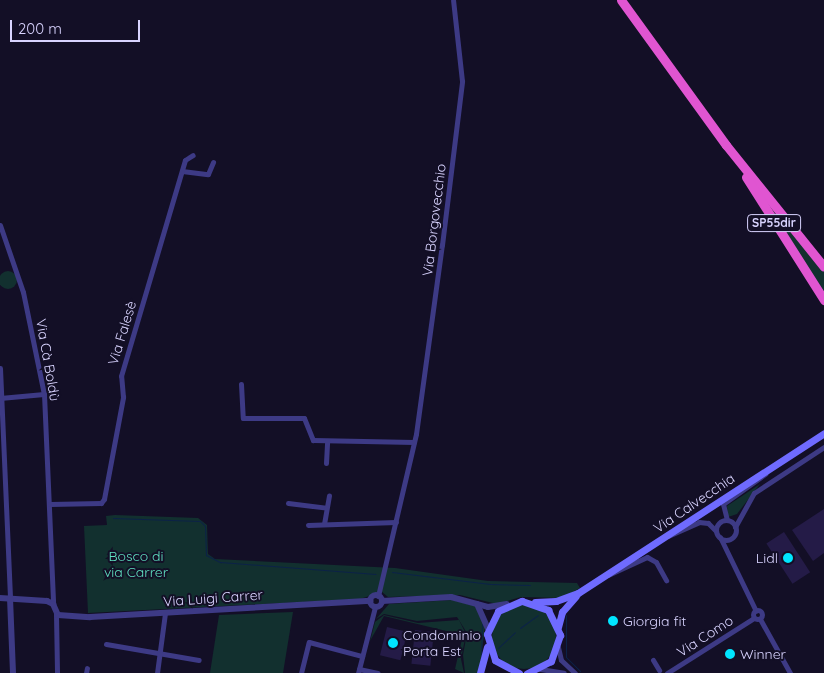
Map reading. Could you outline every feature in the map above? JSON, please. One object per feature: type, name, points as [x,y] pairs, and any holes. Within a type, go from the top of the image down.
[{"type":"highway","name":"SP55dir","points":[[621,0],[726,145],[824,267]]},
{"type":"highway","name":"SP55dir","points":[[726,145],[824,300]]},
{"type":"main road","name":"Via Calvecchia","points":[[507,604],[556,601],[578,593],[824,433]]},
{"type":"main road","name":"Via Calvecchia","points":[[558,627],[566,606],[578,593]]},
{"type":"main road","points":[[527,673],[540,669],[552,660],[558,647],[558,627],[550,612],[534,602]]},
{"type":"main road","points":[[480,673],[488,644],[488,629],[494,615],[507,604]]},
{"type":"main road","points":[[488,644],[498,663],[517,673]]},
{"type":"street","name":"Via Borgovecchio","points":[[380,598],[414,442],[461,91],[453,0]]},
{"type":"street","points":[[182,153],[185,160],[193,155]]},
{"type":"street","name":"Via Falesè","points":[[101,511],[123,397],[121,376],[185,160]]},
{"type":"street","points":[[182,171],[208,174],[213,162]]},
{"type":"street","name":"Via Cà Boldù","points":[[0,225],[23,292],[44,394],[50,504]]},
{"type":"street","points":[[0,368],[13,673]]},
{"type":"street","points":[[241,384],[243,418],[304,418],[308,422],[309,438],[327,441],[414,442]]},
{"type":"street","points":[[2,398],[44,394]]},
{"type":"street","points":[[326,463],[327,441]]},
{"type":"street","points":[[726,552],[740,514],[756,490],[824,447]]},
{"type":"street","points":[[735,527],[728,520],[723,504],[773,465]]},
{"type":"street","points":[[324,524],[329,496]]},
{"type":"street","points":[[288,503],[326,508]]},
{"type":"street","points":[[57,673],[50,504],[101,504]]},
{"type":"street","points":[[667,536],[699,522],[708,523],[716,531],[719,522],[740,514]]},
{"type":"street","points":[[308,525],[396,522]]},
{"type":"street","name":"Via Como","points":[[667,673],[757,618],[756,611],[716,531]]},
{"type":"street","points":[[720,537],[731,538]]},
{"type":"street","points":[[607,575],[647,557],[656,562],[666,580]]},
{"type":"street","points":[[378,673],[359,671],[373,604],[380,598],[455,597],[488,607],[507,604]]},
{"type":"street","points":[[0,598],[53,604]]},
{"type":"street","points":[[373,604],[380,598]]},
{"type":"street","name":"Via Luigi Carrer","points":[[56,614],[165,613],[373,604]]},
{"type":"street","points":[[477,604],[488,629]]},
{"type":"street","points":[[157,673],[165,613]]},
{"type":"street","points":[[757,618],[790,673]]},
{"type":"street","points":[[301,673],[309,642],[362,656]]},
{"type":"street","points":[[106,644],[200,660]]},
{"type":"street","points":[[558,647],[561,660],[575,673]]},
{"type":"street","points":[[653,660],[659,670]]},
{"type":"street","points":[[540,669],[564,673]]},
{"type":"green space","points":[[765,199],[824,270],[824,296]]},
{"type":"green space","points":[[8,271],[14,274],[17,280],[14,286],[8,289],[2,286],[-1,280],[2,274]]},
{"type":"green space","points":[[760,484],[737,514],[728,517],[727,506]]},
{"type":"green space","name":"Bosco di via Carrer","points":[[106,516],[198,518],[207,525],[208,554],[215,559],[395,568],[488,581],[577,583],[580,588],[562,598],[521,597],[497,604],[460,595],[388,597],[382,592],[360,599],[88,613],[84,526],[107,525]]},
{"type":"green space","points":[[452,600],[475,606],[485,627],[479,673],[465,673],[463,655],[467,633],[457,617],[417,621],[384,614],[376,619],[389,604]]},
{"type":"green space","points":[[524,605],[542,611],[550,619],[556,637],[550,655],[542,663],[524,669],[506,663],[498,655],[492,637],[498,619],[506,611]]},
{"type":"green space","points":[[293,612],[283,673],[210,673],[219,615]]},
{"type":"green space","points":[[384,615],[418,623],[459,620],[466,634],[461,659],[464,673],[455,669],[463,635],[384,616],[370,641],[375,622]]},
{"type":"building","points":[[824,509],[824,553],[813,561],[792,530]]},
{"type":"building","name":"Lidl","points":[[784,532],[810,572],[793,584],[766,543]]},
{"type":"building","name":"Condominio Porta Est","points":[[387,627],[407,632],[400,660],[380,655]]},
{"type":"building","points":[[415,630],[434,632],[430,666],[411,664]]},
{"type":"waterway","points":[[113,518],[200,521],[205,526],[206,555],[220,562],[376,574]]},
{"type":"waterway","points":[[392,572],[490,584],[530,585]]},
{"type":"waterway","points":[[520,628],[538,615]]},
{"type":"waterway","points":[[566,615],[566,657],[580,671]]},
{"type":"waterway","points":[[481,656],[482,624]]},
{"type":"waterway","points":[[498,648],[515,632]]},
{"type":"place","name":"Lidl","points":[[788,558]]},
{"type":"place","name":"Giorgia fit","points":[[613,621]]},
{"type":"place","name":"Condominio Porta Est","points":[[393,643]]},
{"type":"place","name":"Winner","points":[[730,654]]}]
